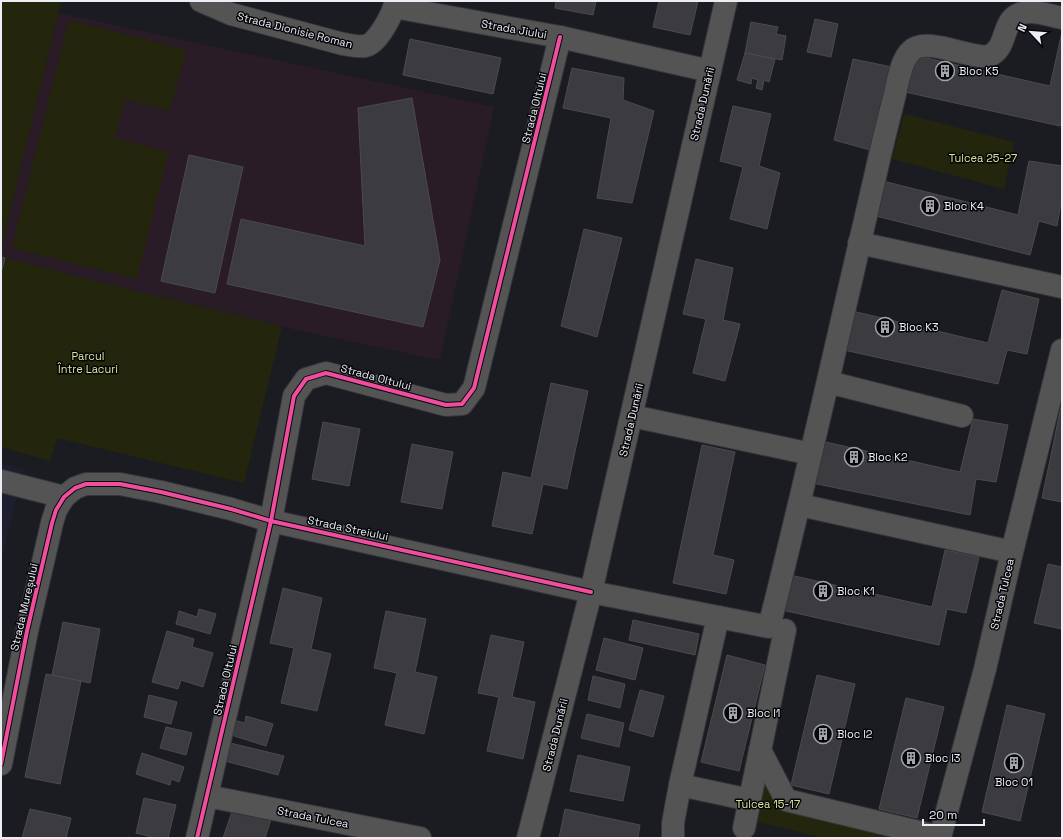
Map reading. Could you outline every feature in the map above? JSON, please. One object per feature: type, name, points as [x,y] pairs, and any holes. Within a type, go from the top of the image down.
[{"type":"street","name":"Strada Dionisie Roman","points":[[201,1],[231,14],[355,46],[366,46],[375,41],[395,4]]},
{"type":"street","name":"Strada Dunării","points":[[528,838],[591,592],[726,1]]},
{"type":"street","name":"Strada Jiului","points":[[395,4],[560,37],[710,71]]},
{"type":"street","points":[[1012,552],[800,504],[859,243],[901,69],[907,56],[911,50],[925,45],[970,55],[989,56],[997,51],[1002,42],[1008,24],[1012,18],[1019,14],[1028,12],[1062,18]]},
{"type":"street","name":"Strada Oltului","points":[[196,838],[271,521],[294,396],[306,379],[326,373],[446,405],[462,404],[474,388],[560,37]]},
{"type":"street","points":[[859,243],[1062,286]]},
{"type":"street","name":"Strada Tulcea","points":[[940,837],[985,669],[1012,552],[1062,350]]},
{"type":"street","points":[[828,382],[962,416]]},
{"type":"street","points":[[632,416],[811,454]]},
{"type":"street","points":[[1,481],[64,497]]},
{"type":"street","name":"Strada Mureșului","points":[[1,764],[27,631],[56,510],[64,497],[75,488],[86,484],[101,484]]},
{"type":"street","name":"Strada Streiului","points":[[101,484],[120,484],[161,492],[231,509],[271,521],[591,592],[769,626],[800,504]]},
{"type":"street","points":[[673,838],[672,823],[718,617]]},
{"type":"street","points":[[744,828],[785,630]]},
{"type":"street","points":[[760,750],[786,800],[940,837]]},
{"type":"street","points":[[680,785],[750,800]]},
{"type":"street","name":"Strada Tulcea","points":[[207,796],[420,838]]},
{"type":"shaded area","points":[[58,13],[494,107],[440,360],[301,331],[1,257],[1,249]]},
{"type":"shaded area","points":[[1,463],[24,469],[1,561]]},
{"type":"green space","points":[[1,1],[61,1],[1,249]]},
{"type":"green space","points":[[69,20],[186,50],[170,111],[125,99],[115,138],[169,152],[137,279],[12,248]]},
{"type":"green space","name":"Tulcea 25-27","points":[[904,114],[1014,142],[1004,189],[892,159]]},
{"type":"green space","name":"Parcul Între Lacuri","points":[[1,257],[282,326],[244,483],[57,438],[50,461],[1,447]]},
{"type":"green space","name":"Tulcea 15-17","points":[[760,750],[787,800],[931,838],[824,838],[746,819]]},
{"type":"building","points":[[556,1],[596,1],[593,15],[555,8]]},
{"type":"building","points":[[659,1],[698,1],[690,35],[653,27]]},
{"type":"building","points":[[815,19],[838,24],[831,57],[807,52]]},
{"type":"building","points":[[751,22],[778,27],[776,34],[786,36],[782,60],[745,53]]},
{"type":"building","name":"Bloc K5","points":[[1062,32],[1062,119],[1060,126],[905,92],[913,55],[1050,86]]},
{"type":"building","points":[[410,39],[501,58],[493,94],[403,75]]},
{"type":"building","points":[[745,53],[775,59],[769,82],[764,80],[762,90],[756,88],[758,80],[752,78],[751,84],[737,80]]},
{"type":"building","points":[[853,59],[892,67],[870,150],[834,140]]},
{"type":"building","points":[[572,68],[624,78],[623,100],[654,111],[632,203],[597,198],[611,118],[563,108]]},
{"type":"building","points":[[412,98],[440,260],[423,327],[227,284],[241,219],[365,246],[358,108]]},
{"type":"building","points":[[733,106],[771,114],[759,166],[780,173],[767,229],[730,219],[743,167],[720,161]]},
{"type":"building","points":[[189,155],[243,167],[215,293],[161,281]]},
{"type":"building","name":"Bloc K4","points":[[1029,161],[1062,166],[1062,197],[1057,226],[1039,221],[1030,255],[876,216],[883,181],[1018,215]]},
{"type":"building","points":[[584,229],[622,238],[597,337],[561,326]]},
{"type":"building","points":[[1,257],[5,258],[1,273]]},
{"type":"building","points":[[696,259],[733,268],[723,320],[740,324],[725,381],[693,373],[706,319],[683,314]]},
{"type":"building","name":"Bloc K3","points":[[1002,290],[1039,299],[1027,354],[1007,350],[998,384],[844,350],[852,311],[988,343]]},
{"type":"building","points":[[551,383],[588,391],[567,489],[543,484],[532,534],[492,526],[503,472],[531,478]]},
{"type":"building","points":[[1062,402],[1062,502],[1042,498]]},
{"type":"building","name":"Bloc K2","points":[[973,419],[1008,425],[996,482],[976,479],[970,515],[812,483],[821,441],[960,472]]},
{"type":"building","points":[[323,422],[360,429],[349,486],[312,479]]},
{"type":"building","points":[[412,444],[453,452],[442,509],[401,502]]},
{"type":"building","points":[[702,445],[735,452],[713,555],[734,560],[726,594],[673,583]]},
{"type":"building","name":"Bloc K1","points":[[945,550],[979,557],[966,613],[947,609],[939,645],[782,610],[790,575],[932,607]]},
{"type":"building","points":[[1048,564],[1062,567],[1062,629],[1034,623]]},
{"type":"building","points":[[283,588],[322,598],[311,649],[331,654],[317,711],[281,703],[294,648],[270,643]]},
{"type":"building","points":[[199,609],[216,614],[210,634],[176,624],[179,611],[197,617]]},
{"type":"building","points":[[386,611],[426,619],[415,672],[437,677],[424,734],[385,725],[397,673],[374,668]]},
{"type":"building","points":[[633,620],[699,634],[695,655],[629,640]]},
{"type":"building","points":[[63,622],[100,629],[90,683],[52,675]]},
{"type":"building","points":[[167,631],[194,639],[192,647],[213,653],[203,687],[181,680],[178,689],[152,682]]},
{"type":"building","points":[[491,635],[524,642],[512,697],[535,702],[523,759],[487,751],[499,697],[478,693]]},
{"type":"building","points":[[604,638],[643,648],[635,680],[596,670]]},
{"type":"building","name":"Bloc I1","points":[[727,655],[765,665],[739,771],[701,762]]},
{"type":"building","points":[[46,674],[81,681],[60,784],[25,777]]},
{"type":"building","name":"Bloc I2","points":[[817,675],[855,684],[829,794],[791,785]]},
{"type":"building","points":[[593,676],[625,684],[620,708],[588,700]]},
{"type":"building","points":[[640,690],[664,696],[653,737],[629,730]]},
{"type":"building","points":[[149,695],[177,702],[171,724],[144,717]]},
{"type":"building","name":"Bloc I3","points":[[906,698],[944,707],[917,818],[879,809]]},
{"type":"building","name":"Bloc O1","points":[[1007,705],[1045,714],[1020,821],[982,812]]},
{"type":"building","points":[[587,714],[624,723],[619,747],[581,738]]},
{"type":"building","points":[[246,716],[273,724],[266,746],[228,734],[233,720],[245,723]]},
{"type":"building","points":[[166,727],[192,733],[186,755],[160,748]]},
{"type":"building","points":[[226,742],[284,756],[278,775],[221,760]]},
{"type":"building","points":[[142,753],[184,767],[179,782],[171,779],[170,785],[136,774]]},
{"type":"building","points":[[578,755],[630,767],[623,801],[570,791]]},
{"type":"building","points":[[144,798],[176,805],[168,838],[156,838],[136,833]]},
{"type":"building","points":[[234,806],[271,819],[265,838],[223,838]]},
{"type":"building","points":[[30,809],[71,818],[66,838],[22,838]]},
{"type":"building","points":[[565,809],[640,825],[638,837],[641,838],[559,838]]},
{"type":"cycle path","points":[[197,838],[271,521],[294,396],[306,379],[326,373],[446,405],[462,404],[474,388],[560,37]]},
{"type":"cycle path","points":[[1,764],[27,631],[52,523],[56,510],[64,497],[75,488],[86,484],[120,484],[161,492],[231,509],[271,521],[591,592]]},
{"type":"place","name":"Bloc K5","points":[[945,71]]},
{"type":"place","name":"Bloc K4","points":[[930,206]]},
{"type":"place","name":"Bloc K3","points":[[885,327]]},
{"type":"place","name":"Bloc K2","points":[[854,457]]},
{"type":"place","name":"Bloc K1","points":[[823,591]]},
{"type":"place","name":"Bloc I1","points":[[733,713]]},
{"type":"place","name":"Bloc I2","points":[[823,734]]},
{"type":"place","name":"Bloc I3","points":[[911,758]]},
{"type":"place","name":"Bloc O1","points":[[1014,763]]}]
